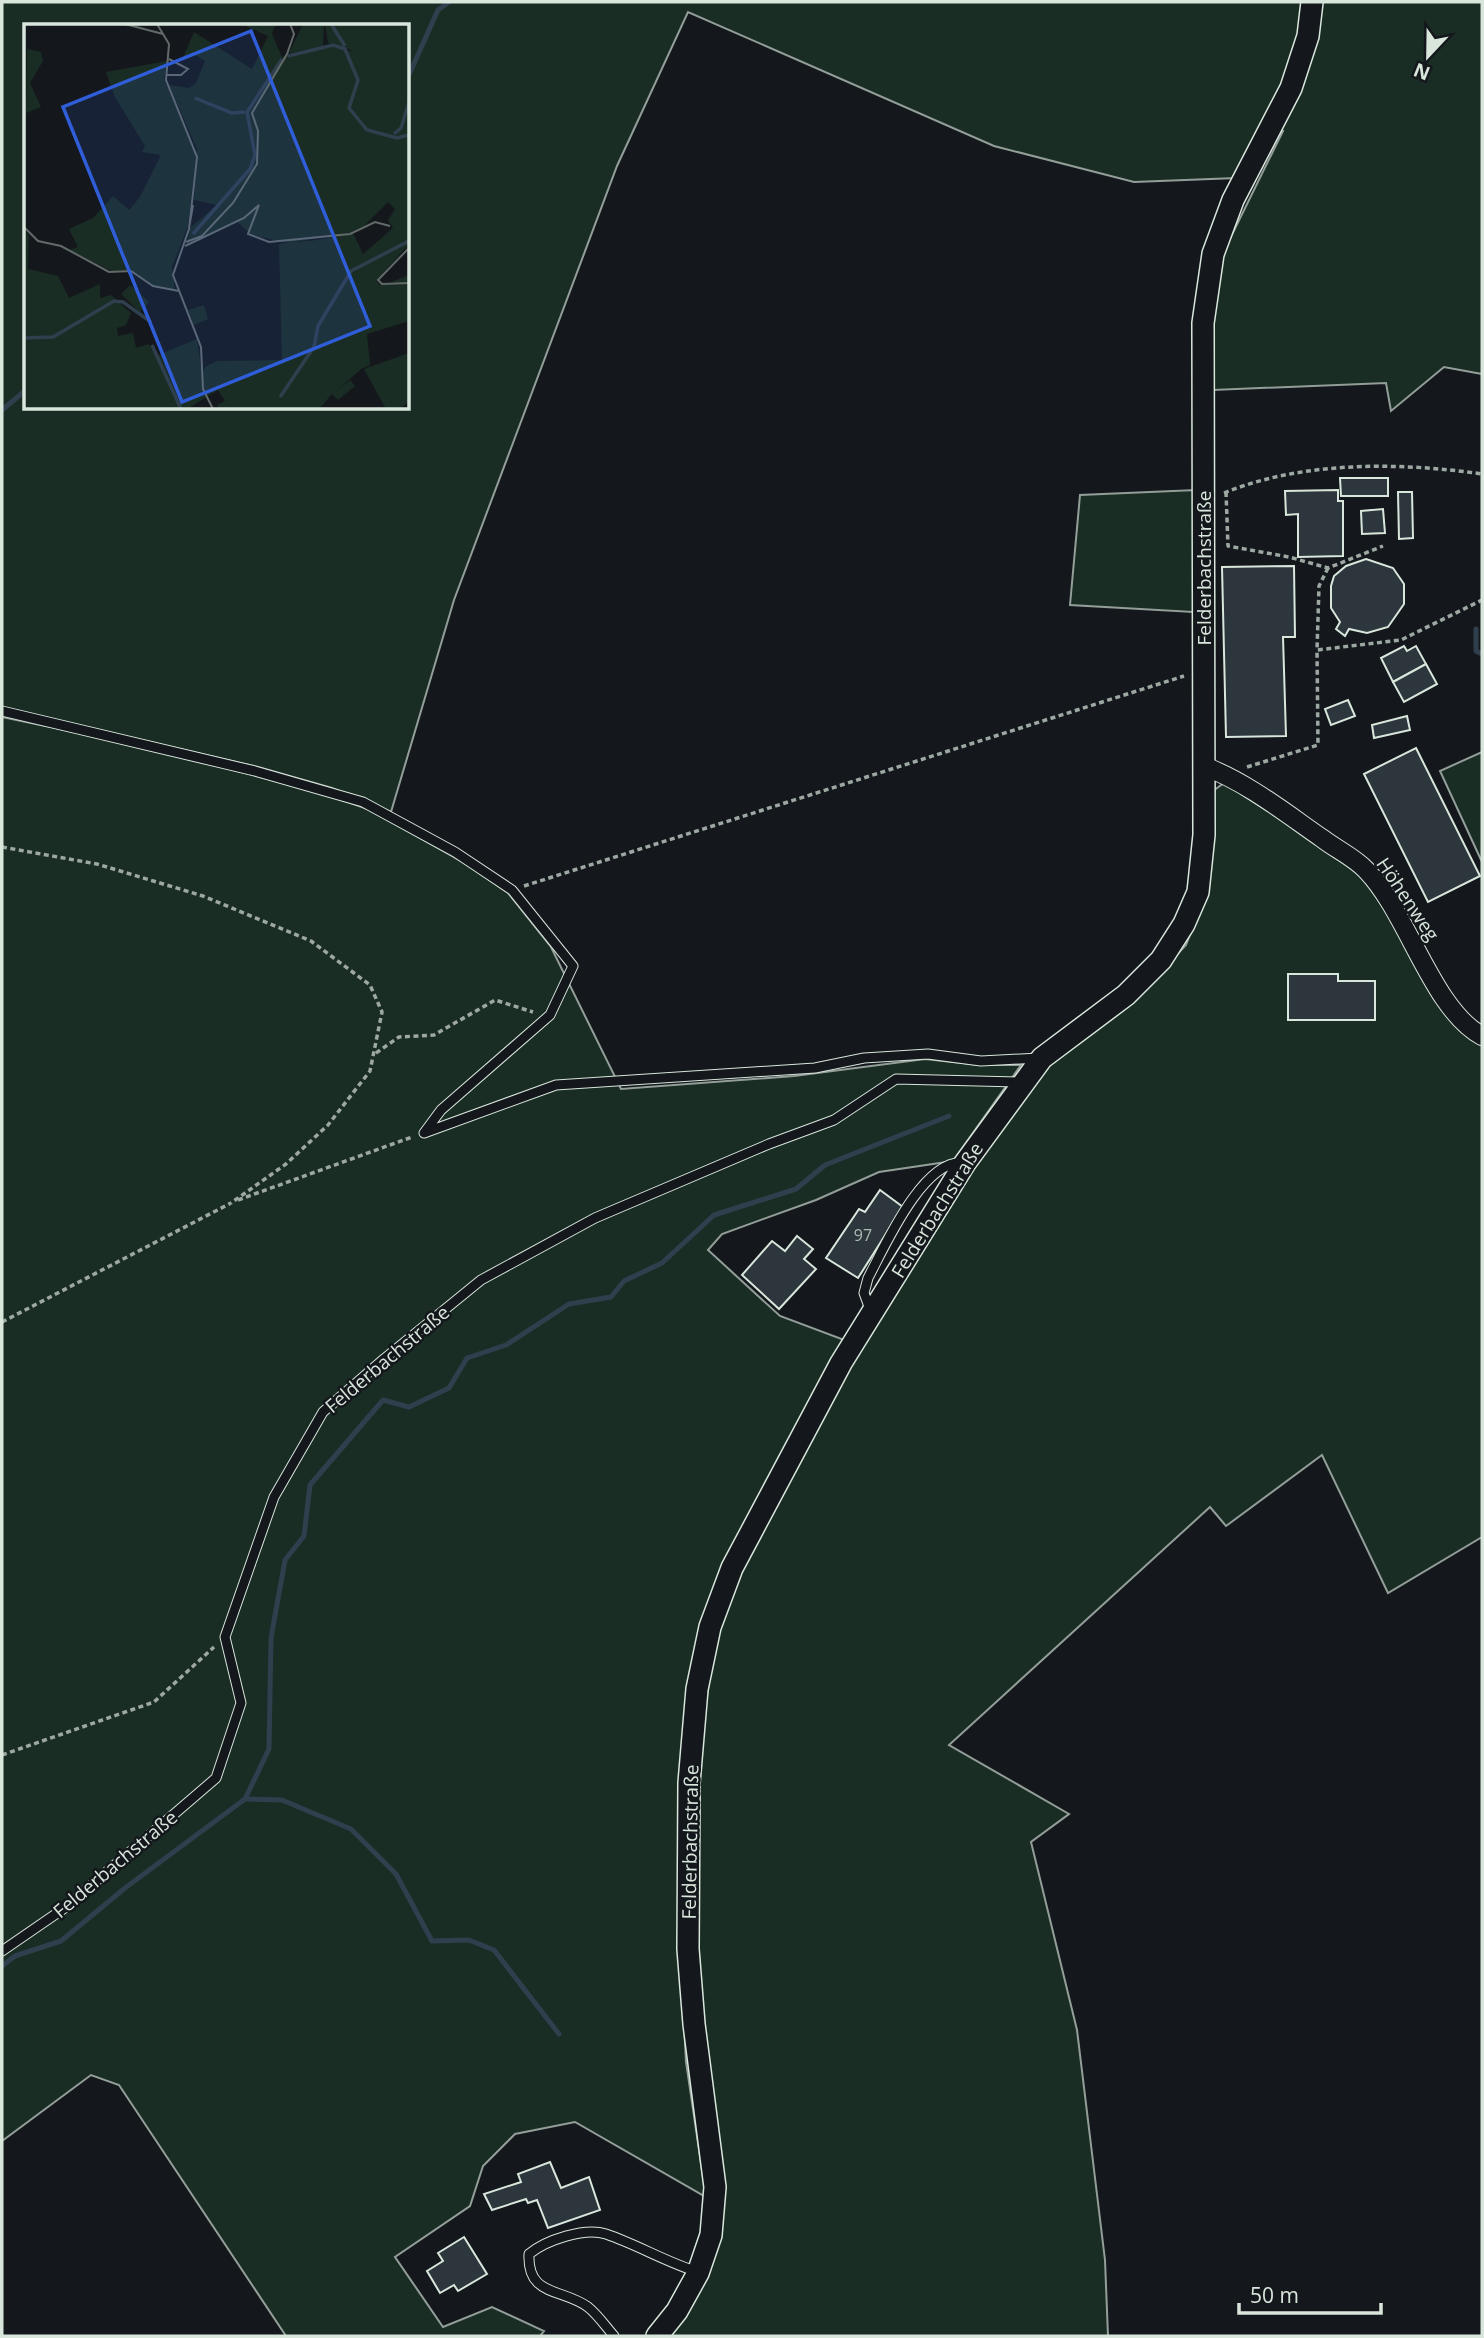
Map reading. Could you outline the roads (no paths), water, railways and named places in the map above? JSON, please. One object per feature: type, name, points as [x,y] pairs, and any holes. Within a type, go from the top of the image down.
[{"type":"street","name":"Felderbachstraße","points":[[657,2336],[677,2311],[698,2273],[711,2235],[715,2187],[694,2024],[688,1949],[689,1783],[697,1689],[710,1627],[732,1567],[841,1363],[965,1163],[1021,1082],[1042,1058],[1126,995],[1161,960],[1184,924],[1198,892],[1204,835],[1204,669],[1215,495],[1203,323],[1213,254],[1233,200],[1291,88],[1308,36],[1312,2]]},
{"type":"street","name":"Höhenweg","points":[[1204,766],[1225,774],[1366,869],[1406,927],[1441,993],[1472,1030],[1482,1036]]},
{"type":"lane","points":[[2,711],[131,740],[329,790],[394,818],[455,852],[512,890],[573,966],[550,1014],[441,1110],[424,1133],[556,1085],[816,1068],[864,1058],[928,1054],[981,1061],[1042,1058]]},
{"type":"lane","name":"Felderbachstraße","points":[[2,1951],[66,1907],[216,1778],[241,1703],[225,1637],[274,1497],[323,1412],[481,1280],[595,1218],[834,1120],[896,1079],[1021,1082]]},
{"type":"lane","points":[[614,2336],[587,2306],[536,2282],[528,2270],[529,2254],[537,2247],[592,2232],[605,2234],[668,2263],[698,2273]]},
{"type":"waterway","points":[[410,73],[438,10],[449,2]]},
{"type":"waterway","points":[[2,410],[24,392]]},
{"type":"waterway","points":[[1476,629],[1476,651],[1482,654]]},
{"type":"waterway","points":[[2,1966],[15,1956],[61,1941],[125,1888],[245,1799],[269,1749],[271,1638],[285,1560],[304,1536],[310,1485],[383,1400],[409,1407],[449,1388],[467,1358],[506,1345],[569,1304],[611,1297],[624,1281],[662,1263],[714,1215],[796,1189],[825,1165],[949,1116]]},
{"type":"waterway","points":[[245,1799],[282,1800],[351,1829],[396,1874],[432,1941],[469,1940],[494,1950],[559,2034]]}]
